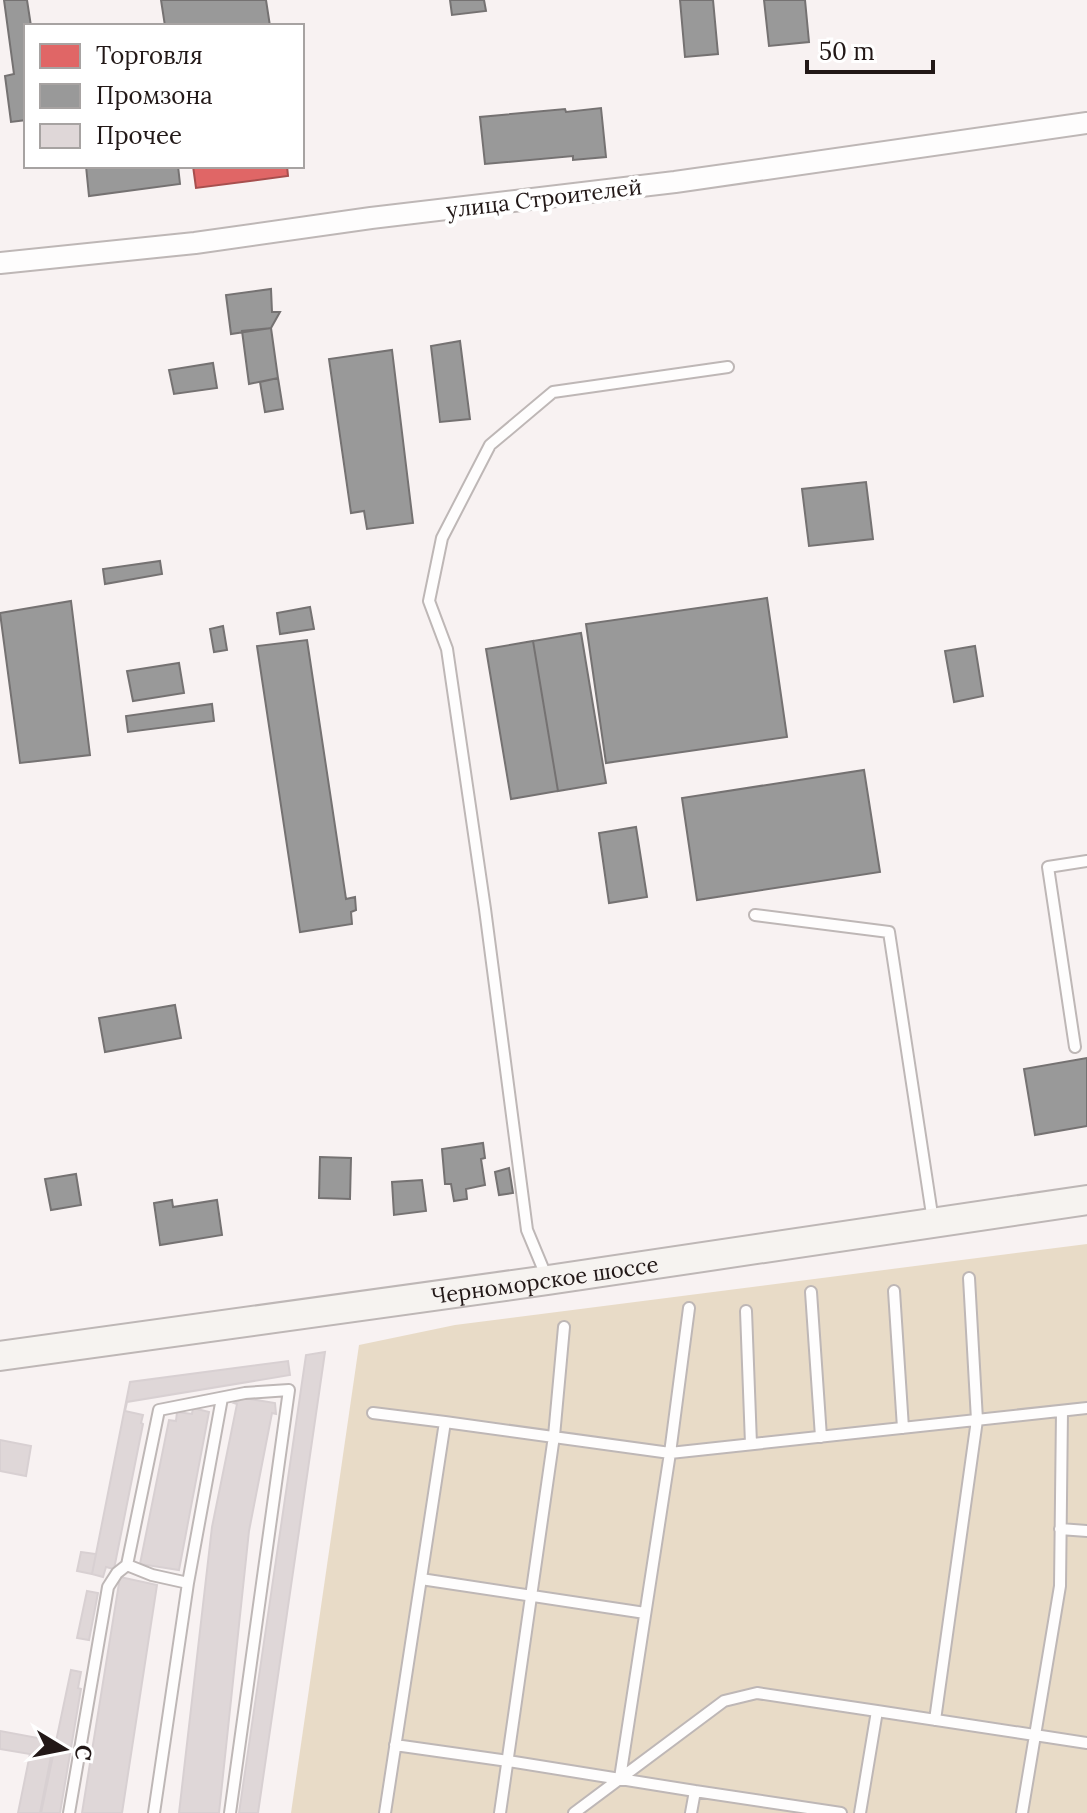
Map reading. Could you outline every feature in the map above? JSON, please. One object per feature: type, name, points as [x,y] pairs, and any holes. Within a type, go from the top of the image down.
[{"type":"main road","name":"Черноморское шоссе","points":[[0,1356],[548,1280],[1087,1200]]},
{"type":"street","name":"улица Строителей","points":[[0,263],[195,243],[355,220],[675,182],[1087,123]]},
{"type":"lane","points":[[548,1280],[527,1230],[447,649],[429,601],[442,538],[490,445],[553,392],[728,367]]},
{"type":"lane","points":[[1075,1047],[1048,867],[1087,861]]},
{"type":"lane","points":[[755,915],[889,932],[933,1223]]},
{"type":"lane","points":[[935,1720],[977,1420],[969,1278]]},
{"type":"lane","points":[[894,1291],[903,1428]]},
{"type":"lane","points":[[811,1292],[821,1437]]},
{"type":"lane","points":[[620,1778],[689,1308]]},
{"type":"lane","points":[[746,1311],[751,1444]]},
{"type":"lane","points":[[500,1813],[554,1436],[564,1327]]},
{"type":"lane","points":[[69,1813],[108,1587],[127,1565],[159,1410],[245,1393],[289,1390],[230,1813]]},
{"type":"lane","points":[[154,1813],[188,1583],[222,1398]]},
{"type":"lane","points":[[373,1413],[670,1453],[1087,1408]]},
{"type":"lane","points":[[1022,1813],[1060,1586],[1062,1411]]},
{"type":"lane","points":[[385,1813],[445,1422]]},
{"type":"lane","points":[[1060,1529],[1087,1531]]},
{"type":"lane","points":[[127,1565],[152,1575],[188,1583]]},
{"type":"lane","points":[[421,1579],[645,1613]]},
{"type":"lane","points":[[574,1813],[724,1701],[757,1693],[1087,1743]]},
{"type":"lane","points":[[860,1813],[877,1711]]},
{"type":"lane","points":[[395,1745],[841,1813]]},
{"type":"lane","points":[[691,1813],[695,1791]]},
{"type":"shaded area","points":[[1087,1244],[1087,1813],[291,1813],[359,1345],[455,1325]]},
{"type":"building: Торговля","points":[[193,168],[287,168],[288,176],[196,188]]},
{"type":"building: Промзона","points":[[4,0],[27,0],[31,24],[24,24],[24,120],[11,122],[5,76],[14,74]]},
{"type":"building: Промзона","points":[[161,0],[266,0],[270,24],[165,24]]},
{"type":"building: Промзона","points":[[450,0],[484,0],[486,11],[452,15]]},
{"type":"building: Промзона","points":[[680,0],[713,0],[718,54],[685,57]]},
{"type":"building: Промзона","points":[[764,0],[805,0],[809,42],[769,46]]},
{"type":"building: Промзона","points":[[601,108],[606,157],[573,160],[573,156],[485,164],[480,117]]},
{"type":"building: Промзона","points":[[86,168],[178,168],[180,184],[89,196]]},
{"type":"building: Промзона","points":[[271,289],[272,312],[280,312],[271,328],[231,334],[226,295]]},
{"type":"building: Промзона","points":[[271,328],[278,378],[249,384],[242,331]]},
{"type":"building: Промзона","points":[[460,341],[470,419],[440,422],[431,346]]},
{"type":"building: Промзона","points":[[392,350],[413,523],[367,529],[364,511],[351,513],[329,359]]},
{"type":"building: Промзона","points":[[213,363],[217,388],[174,394],[169,370]]},
{"type":"building: Промзона","points":[[278,378],[283,409],[265,412],[260,382]]},
{"type":"building: Промзона","points":[[866,482],[873,539],[809,546],[802,489]]},
{"type":"building: Промзона","points":[[160,561],[162,574],[105,584],[103,569]]},
{"type":"building: Промзона","points":[[767,598],[787,737],[606,763],[586,624]]},
{"type":"building: Промзона","points":[[71,601],[90,755],[20,763],[0,613]]},
{"type":"building: Промзона","points":[[310,607],[314,629],[280,634],[277,613]]},
{"type":"building: Промзона","points":[[223,626],[227,650],[214,652],[210,629]]},
{"type":"building: Промзона","points":[[581,633],[606,783],[558,791],[533,641]]},
{"type":"building: Промзона","points":[[307,640],[346,899],[355,897],[356,910],[351,912],[352,924],[300,932],[257,646]]},
{"type":"building: Промзона","points":[[533,641],[558,791],[511,799],[486,649]]},
{"type":"building: Промзона","points":[[975,646],[983,696],[954,702],[945,651]]},
{"type":"building: Промзона","points":[[179,663],[184,693],[133,701],[127,671]]},
{"type":"building: Промзона","points":[[212,704],[214,721],[128,732],[126,716]]},
{"type":"building: Промзона","points":[[864,770],[880,872],[697,900],[682,798]]},
{"type":"building: Промзона","points":[[636,827],[647,897],[609,903],[599,833]]},
{"type":"building: Промзона","points":[[175,1005],[181,1038],[105,1052],[99,1018]]},
{"type":"building: Промзона","points":[[1087,1058],[1087,1126],[1035,1135],[1024,1069]]},
{"type":"building: Промзона","points":[[483,1143],[485,1158],[481,1159],[485,1185],[466,1189],[467,1199],[454,1201],[451,1184],[445,1184],[442,1149]]},
{"type":"building: Промзона","points":[[320,1157],[351,1158],[350,1199],[319,1198]]},
{"type":"building: Промзона","points":[[509,1168],[513,1193],[499,1195],[495,1172]]},
{"type":"building: Промзона","points":[[76,1174],[81,1205],[51,1210],[45,1179]]},
{"type":"building: Промзона","points":[[422,1180],[426,1211],[394,1215],[392,1182]]},
{"type":"building: Промзона","points":[[172,1200],[173,1207],[217,1200],[222,1235],[160,1245],[154,1203]]},
{"type":"building: Прочее","points":[[325,1352],[258,1813],[239,1813],[306,1355]]},
{"type":"building: Прочее","points":[[288,1361],[290,1375],[127,1402],[125,1411],[143,1415],[143,1424],[114,1569],[106,1567],[103,1577],[92,1574],[130,1382]]},
{"type":"building: Прочее","points":[[244,1398],[275,1403],[276,1414],[272,1413],[249,1531],[219,1813],[179,1813],[212,1527],[237,1404],[234,1403]]},
{"type":"building: Прочее","points":[[193,1408],[209,1412],[179,1570],[140,1564],[169,1420],[176,1421],[177,1412],[192,1414]]},
{"type":"building: Прочее","points":[[0,1440],[31,1446],[26,1476],[0,1471]]},
{"type":"building: Прочее","points":[[81,1552],[96,1554],[92,1574],[77,1571]]},
{"type":"building: Прочее","points":[[120,1577],[157,1585],[122,1813],[82,1813]]},
{"type":"building: Прочее","points":[[87,1591],[98,1593],[89,1640],[77,1638]]},
{"type":"building: Прочее","points":[[71,1670],[81,1672],[78,1688],[81,1689],[60,1813],[41,1813]]},
{"type":"building: Прочее","points":[[0,1731],[54,1741],[40,1813],[18,1813],[30,1754],[0,1749]]}]
